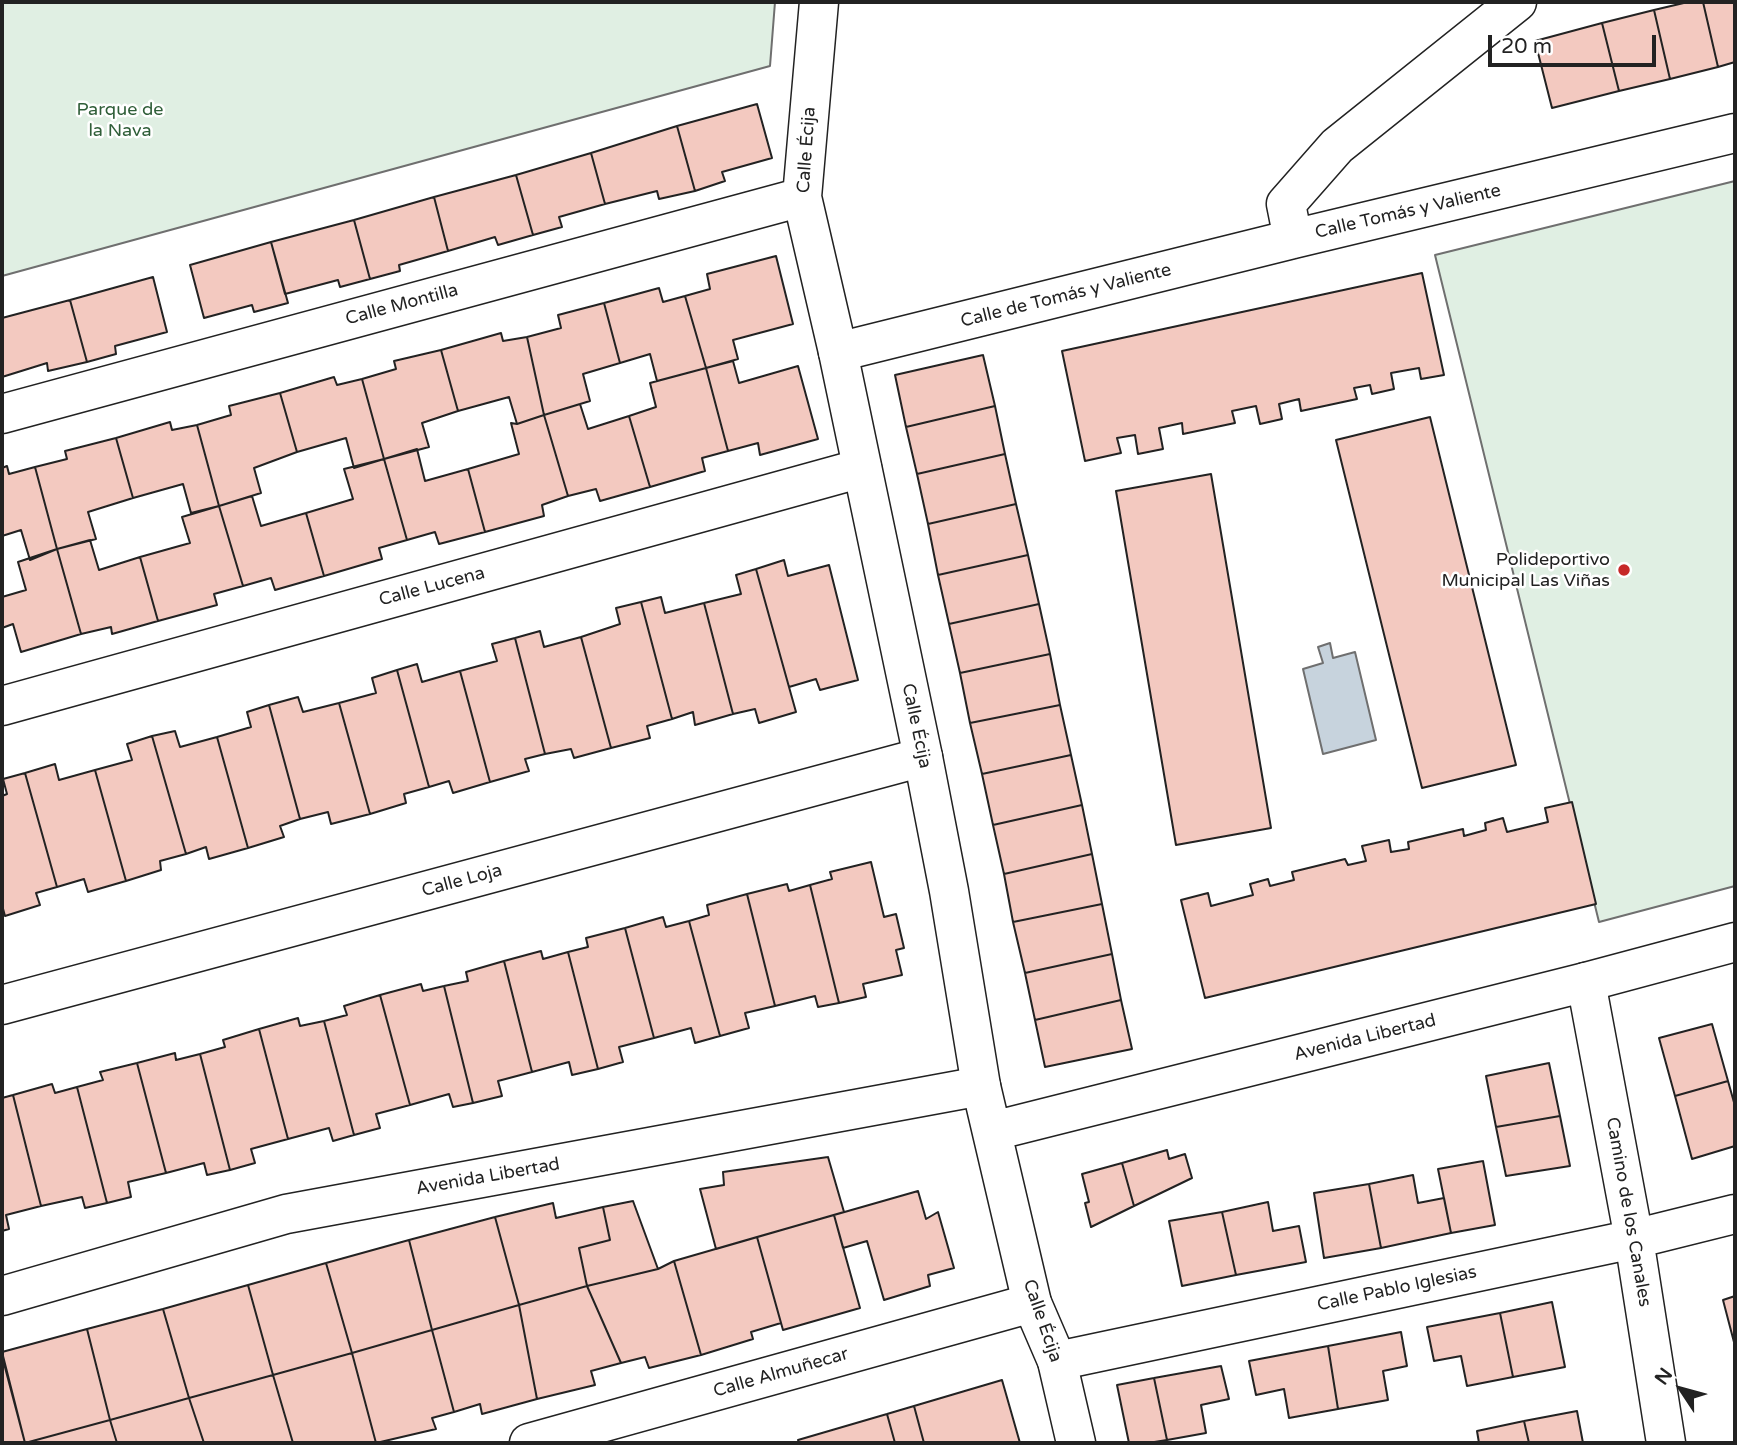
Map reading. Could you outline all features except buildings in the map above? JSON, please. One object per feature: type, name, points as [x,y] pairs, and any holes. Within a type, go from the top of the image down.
[{"type":"street","name":"Calle Écija","points":[[820,2],[802,197],[838,352],[923,757],[949,891],[981,1086],[1032,1303],[1057,1361],[1076,1443]]},
{"type":"street","name":"Calle Tomás y Valiente","points":[[1517,2],[1337,146],[1286,204],[1293,239],[1735,132]]},
{"type":"street","name":"Calle Montilla","points":[[2,414],[802,197]]},
{"type":"street","name":"Calle de Tomás y Valiente","points":[[838,352],[1293,239]]},
{"type":"street","name":"Calle Lucena","points":[[2,706],[862,468]]},
{"type":"street","name":"Calle Loja","points":[[2,1005],[923,757]]},
{"type":"street","name":"Avenida Libertad","points":[[993,1131],[1735,942]]},
{"type":"street","name":"Camino de los Canales","points":[[1586,982],[1634,1239],[1666,1443]]},
{"type":"street","name":"Avenida Libertad","points":[[2,1296],[286,1214],[981,1086]]},
{"type":"street","name":"Calle Pablo Iglesias","points":[[1057,1361],[1634,1239],[1735,1214]]},
{"type":"street","name":"Calle Almuñecar","points":[[529,1443],[1032,1303]]},
{"type":"green space","name":"Parque de la Nava","points":[[2,2],[775,2],[770,66],[2,276]]},
{"type":"green space","name":"Polideportivo Municipal Las Viñas","points":[[1735,181],[1735,886],[1599,922],[1435,255]]},
{"type":"shaded area","points":[[1330,643],[1333,658],[1355,652],[1376,740],[1323,754],[1303,669],[1323,663],[1318,647]]},
{"type":"place","name":"Polideportivo Municipal Las Viñas","points":[[1624,570]]}]
